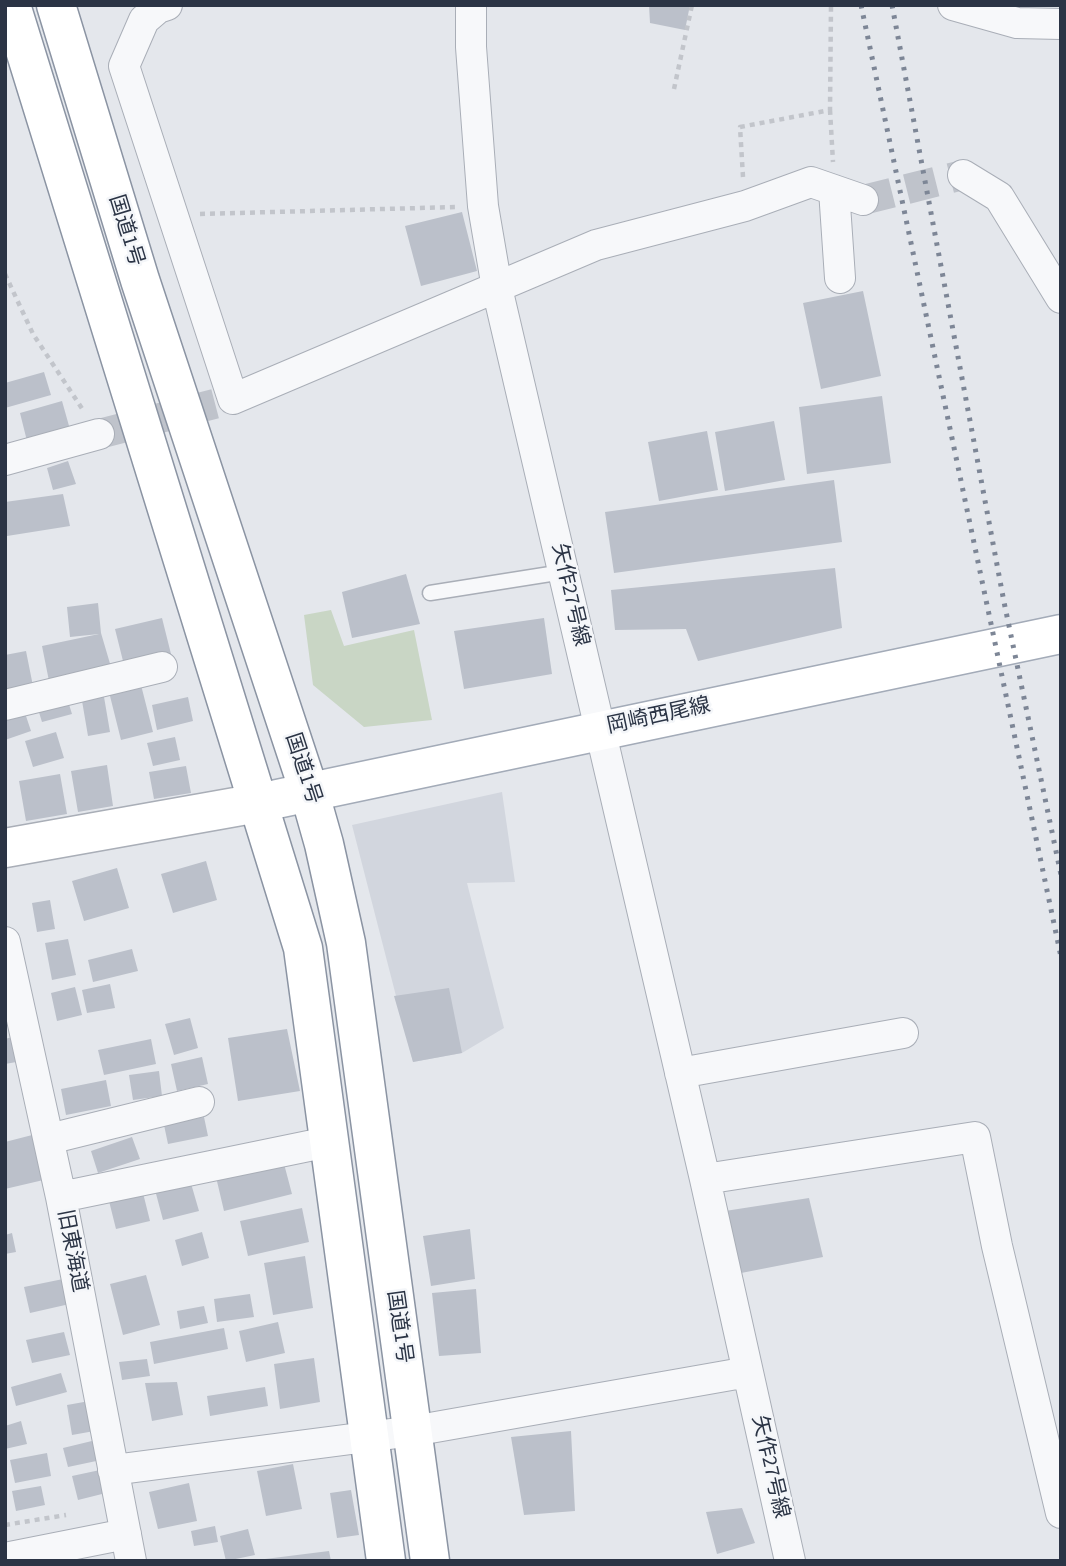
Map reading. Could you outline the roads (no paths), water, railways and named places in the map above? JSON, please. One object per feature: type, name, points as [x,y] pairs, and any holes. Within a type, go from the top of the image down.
[{"type":"main road","name":"国道1号","points":[[11,5],[303,948],[386,1561]]},
{"type":"main road","name":"国道1号","points":[[55,5],[145,293],[310,790],[346,943],[430,1561]]},
{"type":"main road","name":"岡崎西尾線","points":[[5,848],[258,803],[1061,634]]},
{"type":"street","points":[[167,5],[158,8],[144,20],[124,66],[233,399],[596,245],[745,206],[811,182],[863,200]]},
{"type":"street","name":"矢作27号線","points":[[471,5],[471,47],[483,206],[496,288],[705,1179],[790,1561]]},
{"type":"street","points":[[953,5],[1017,23],[1061,24]]},
{"type":"street","points":[[963,175],[999,197],[1048,251],[1061,298]]},
{"type":"street","points":[[834,190],[840,278]]},
{"type":"street","points":[[5,460],[99,434]]},
{"type":"street","points":[[5,705],[162,667]]},
{"type":"street","name":"旧東海道","points":[[5,942],[61,1197],[128,1547]]},
{"type":"street","points":[[680,1073],[902,1033]]},
{"type":"street","points":[[49,1139],[198,1102]]},
{"type":"street","points":[[705,1179],[975,1137],[997,1245],[1061,1513]]},
{"type":"street","points":[[61,1197],[328,1142]]},
{"type":"street","points":[[113,1470],[413,1431],[748,1373]]},
{"type":"street","points":[[5,1558],[128,1547]]},
{"type":"lane","points":[[430,593],[563,572]]},
{"type":"tunnel","points":[[863,200],[963,175]]},
{"type":"tunnel","points":[[99,434],[233,399]]},
{"type":"railway","points":[[861,5],[1061,957]]},
{"type":"railway","points":[[892,5],[1004,602],[1061,875]]}]
